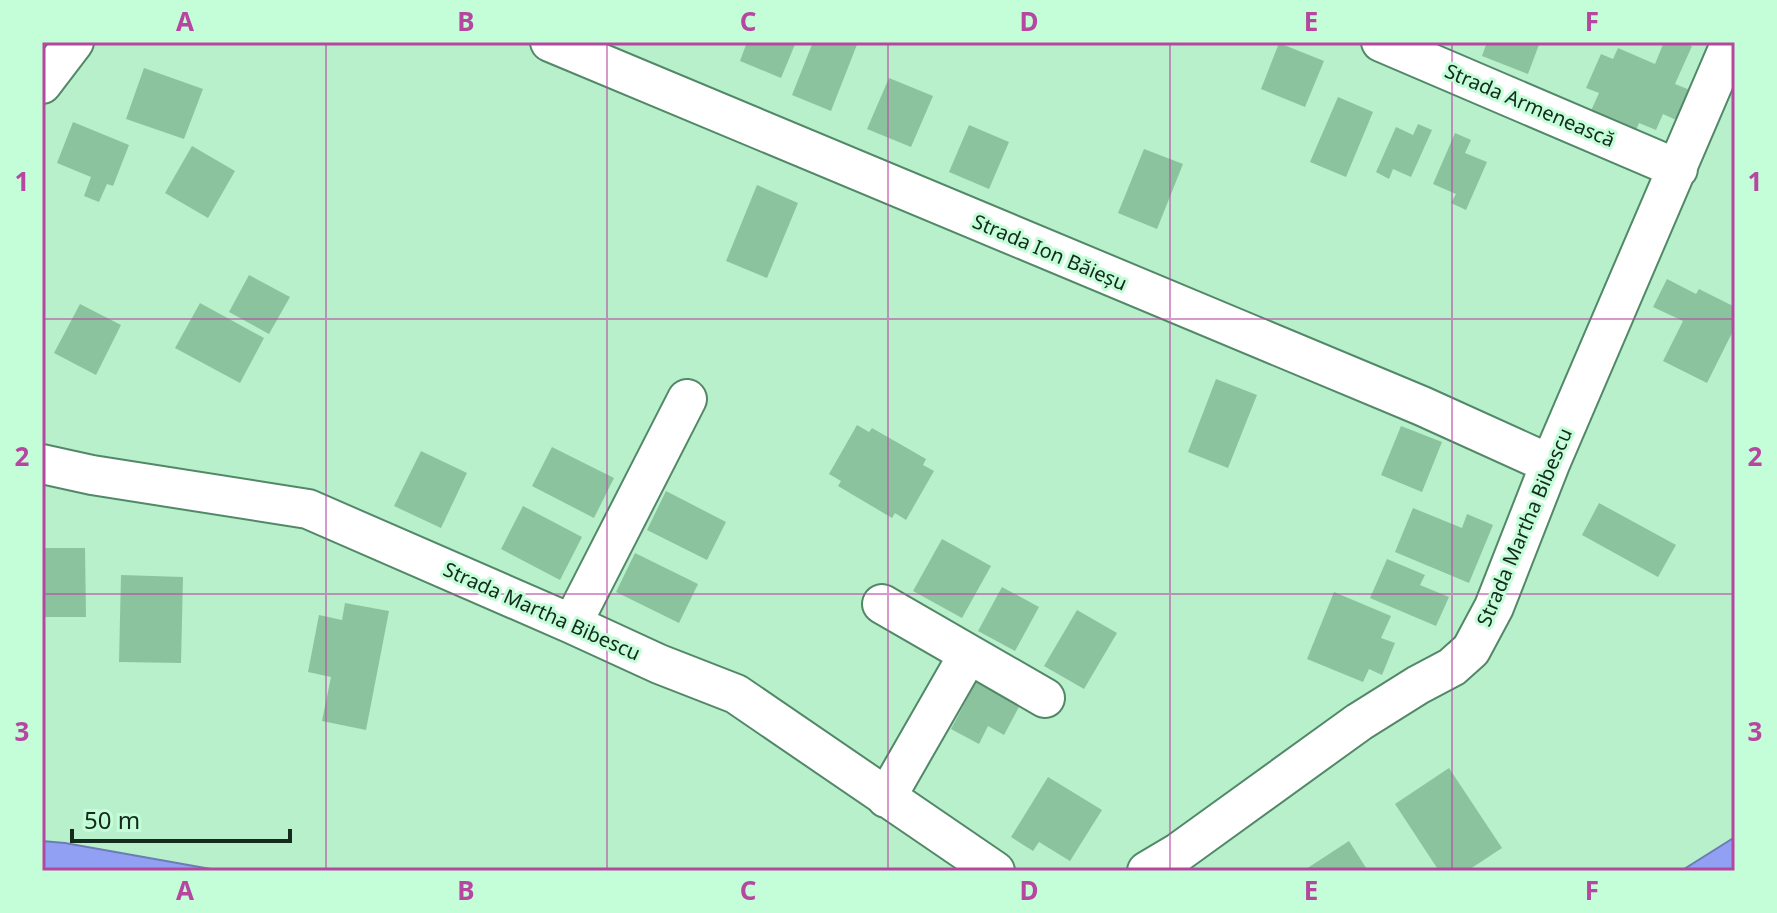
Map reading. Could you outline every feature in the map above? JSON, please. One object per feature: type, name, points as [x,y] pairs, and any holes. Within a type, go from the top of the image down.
[{"type":"street","points":[[42,84],[74,42]]},
{"type":"street","name":"Strada Ion Băieșu","points":[[550,42],[1407,400],[1550,464]]},
{"type":"street","name":"Strada Armenească","points":[[1381,42],[1678,169]]},
{"type":"street","name":"Strada Martha Bibescu","points":[[1147,871],[1179,852],[1359,722],[1452,667],[1471,650],[1494,607],[1550,464],[1731,42]]},
{"type":"street","points":[[572,624],[687,399]]},
{"type":"street","name":"Strada Martha Bibescu","points":[[42,464],[92,475],[308,509],[659,664],[736,694],[995,871]]},
{"type":"street","points":[[882,604],[1045,698]]},
{"type":"street","points":[[886,798],[968,655]]},
{"type":"water","points":[[1735,837],[1735,871],[1681,871]]},
{"type":"water","points":[[42,841],[65,843],[222,871],[42,871]]},
{"type":"building","points":[[747,42],[796,42],[781,78],[740,61]]},
{"type":"building","points":[[813,42],[858,42],[831,111],[792,95]]},
{"type":"building","points":[[1487,42],[1540,42],[1528,74],[1482,56]]},
{"type":"building","points":[[1664,42],[1682,42],[1692,46],[1675,84],[1690,90],[1676,120],[1663,114],[1656,130],[1639,123],[1631,142],[1586,122],[1599,93],[1586,88],[1601,54],[1613,59],[1618,48],[1655,64]]},
{"type":"building","points":[[1279,43],[1324,61],[1305,107],[1261,89]]},
{"type":"building","points":[[144,68],[203,89],[184,139],[126,119]]},
{"type":"building","points":[[889,78],[933,96],[911,147],[867,129]]},
{"type":"building","points":[[1338,97],[1373,112],[1346,177],[1310,162]]},
{"type":"building","points":[[73,122],[129,145],[113,186],[107,184],[99,202],[84,196],[91,177],[57,163]]},
{"type":"building","points":[[1418,124],[1432,130],[1411,177],[1393,169],[1389,179],[1376,172],[1396,127],[1413,135]]},
{"type":"building","points":[[969,125],[1009,142],[989,189],[949,172]]},
{"type":"building","points":[[1455,133],[1471,140],[1465,153],[1487,162],[1466,210],[1451,203],[1456,194],[1433,184]]},
{"type":"building","points":[[192,146],[235,171],[208,218],[165,193]]},
{"type":"building","points":[[1144,149],[1183,164],[1157,229],[1118,213]]},
{"type":"building","points":[[757,185],[798,203],[767,278],[726,261]]},
{"type":"building","points":[[249,275],[290,297],[269,334],[229,312]]},
{"type":"building","points":[[1667,279],[1696,294],[1699,289],[1735,307],[1735,327],[1707,383],[1663,361],[1683,321],[1653,307]]},
{"type":"building","points":[[200,303],[264,338],[240,383],[175,348]]},
{"type":"building","points":[[80,304],[121,325],[96,375],[54,353]]},
{"type":"building","points":[[1216,379],[1257,395],[1228,468],[1188,452]]},
{"type":"building","points":[[857,425],[869,432],[872,428],[926,459],[923,465],[934,471],[906,520],[895,513],[892,518],[838,486],[841,481],[829,474]]},
{"type":"building","points":[[1401,426],[1442,442],[1422,492],[1381,475]]},
{"type":"building","points":[[552,447],[614,478],[594,518],[532,486]]},
{"type":"building","points":[[421,451],[467,473],[441,528],[394,506]]},
{"type":"building","points":[[666,491],[726,522],[707,560],[647,530]]},
{"type":"building","points":[[1599,503],[1676,545],[1658,577],[1582,535]]},
{"type":"building","points":[[523,506],[582,537],[560,580],[501,549]]},
{"type":"building","points":[[1413,508],[1462,528],[1467,514],[1493,525],[1469,583],[1395,552]]},
{"type":"building","points":[[942,539],[991,566],[962,618],[913,591]]},
{"type":"building","points":[[42,548],[85,548],[86,617],[42,617]]},
{"type":"building","points":[[635,553],[698,584],[679,623],[616,592]]},
{"type":"building","points":[[1387,559],[1425,575],[1420,585],[1449,597],[1436,626],[1370,598]]},
{"type":"building","points":[[121,575],[183,577],[181,663],[119,662]]},
{"type":"building","points":[[1002,587],[1039,607],[1015,651],[978,631]]},
{"type":"building","points":[[1334,592],[1391,616],[1381,638],[1395,643],[1382,675],[1369,669],[1363,682],[1307,659]]},
{"type":"building","points":[[345,603],[389,611],[366,730],[322,721],[331,677],[308,672],[319,615],[342,620]]},
{"type":"building","points":[[1077,610],[1117,633],[1084,689],[1044,666]]},
{"type":"building","points":[[977,680],[1021,703],[1004,735],[988,726],[979,744],[951,729]]},
{"type":"building","points":[[1449,768],[1502,848],[1467,871],[1439,871],[1395,804]]},
{"type":"building","points":[[1048,777],[1102,810],[1070,861],[1039,842],[1033,851],[1011,837]]},
{"type":"building","points":[[1349,841],[1368,871],[1303,871]]}]
